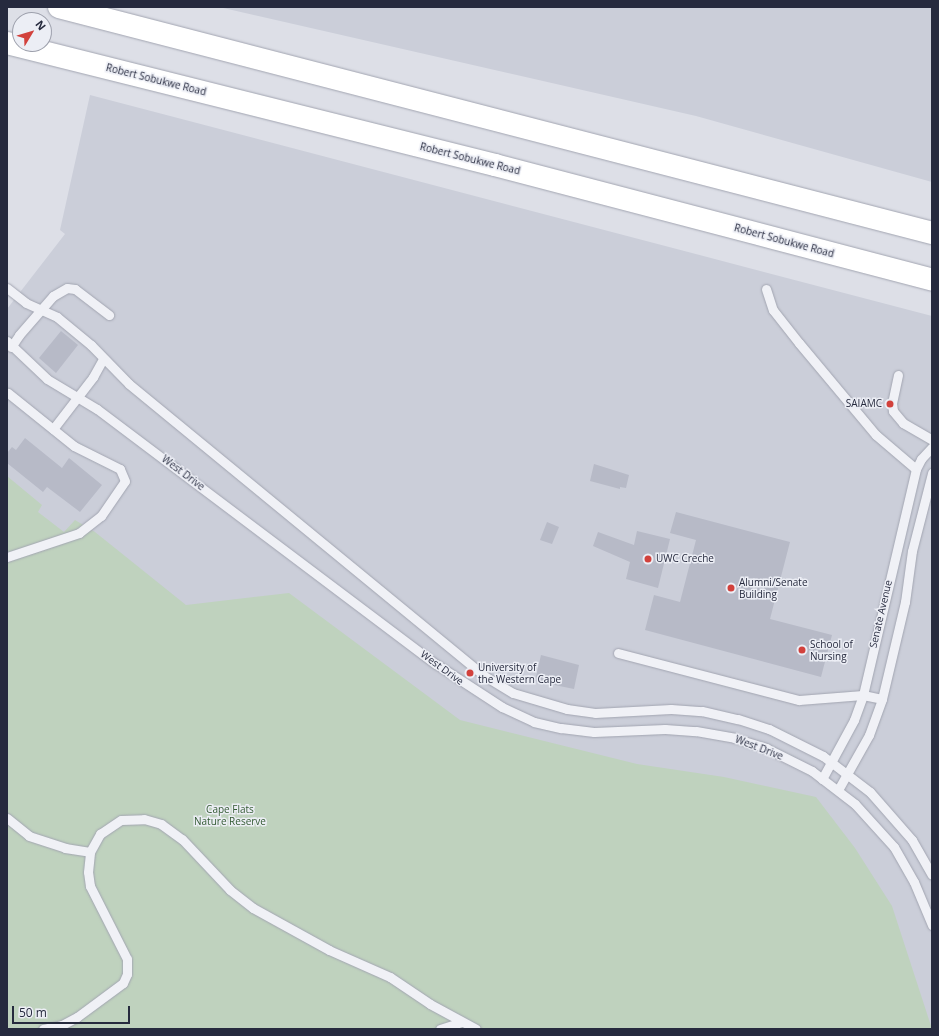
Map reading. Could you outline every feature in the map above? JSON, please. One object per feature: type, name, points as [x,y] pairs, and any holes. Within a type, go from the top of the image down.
[{"type":"main road","points":[[59,7],[932,233]]},
{"type":"main road","name":"Robert Sobukwe Road","points":[[7,43],[495,165],[932,280]]},
{"type":"lane","name":"West Drive","points":[[7,288],[26,303],[57,317],[91,346],[129,384],[483,675],[513,693],[543,704],[595,713],[671,709],[702,711],[738,719],[801,744],[848,773],[890,813],[912,840],[932,875]]},
{"type":"lane","points":[[9,344],[59,291],[67,288],[76,289],[109,315]]},
{"type":"lane","points":[[766,289],[773,310],[799,343],[876,434],[916,469]]},
{"type":"lane","name":"West Drive","points":[[9,344],[47,380],[78,397],[132,435],[442,668],[502,707],[534,722],[562,728],[594,732],[696,731],[734,738],[784,757],[822,779],[838,790],[878,826],[894,847],[914,882],[932,925]]},
{"type":"lane","points":[[53,429],[93,377],[103,359]]},
{"type":"lane","points":[[898,374],[892,402],[893,411],[902,423],[932,440]]},
{"type":"lane","points":[[7,557],[79,533],[101,516],[125,481],[120,469],[74,446],[8,393]]},
{"type":"lane","name":"Senate Avenue","points":[[822,779],[854,720],[863,695],[916,469],[921,459],[932,447]]},
{"type":"lane","name":"Senate Avenue","points":[[838,790],[869,735],[882,699],[910,569],[912,551],[932,473]]},
{"type":"lane","points":[[893,565],[910,569]]},
{"type":"lane","points":[[618,653],[799,700],[863,695],[882,699]]},
{"type":"lane","points":[[7,818],[29,836],[65,848],[90,852]]},
{"type":"lane","points":[[43,1029],[67,1027],[126,979],[128,970],[127,959],[90,886],[88,872],[90,852],[100,834],[122,820],[144,819],[161,824],[182,839],[230,890],[253,908],[329,950],[390,977],[461,1022],[476,1029]]},
{"type":"lane","points":[[440,1029],[461,1022]]},
{"type":"shaded area","points":[[219,7],[932,7],[932,182],[696,116]]},
{"type":"shaded area","name":"University of the Western Cape","points":[[90,95],[932,316],[932,1029],[7,1029],[7,309],[65,234],[60,230]]},
{"type":"green space","name":"Cape Flats Nature Reserve","points":[[7,476],[42,505],[38,512],[64,532],[75,520],[95,532],[186,605],[289,593],[460,720],[637,764],[724,777],[816,797],[855,848],[892,906],[932,1029],[7,1029]]},
{"type":"building","points":[[61,331],[78,345],[56,373],[39,358]]},
{"type":"building","points":[[25,438],[62,468],[69,458],[102,485],[80,512],[47,487],[43,492],[7,463],[7,453],[12,447],[16,450]]},
{"type":"building","points":[[594,464],[629,475],[626,488],[620,487],[620,489],[590,481]]},
{"type":"building","name":"Alumni/Senate Building","points":[[676,512],[790,542],[770,619],[832,635],[821,677],[645,630],[654,595],[680,602],[696,540],[670,533]]},
{"type":"building","points":[[547,522],[559,527],[552,544],[540,540]]},
{"type":"building","name":"UWC Creche","points":[[637,531],[670,539],[658,588],[626,579],[630,562],[593,546],[598,532],[634,545]]},
{"type":"building","points":[[541,655],[579,665],[574,689],[535,681]]},
{"type":"place","name":"SAIAMC","points":[[890,404]]},
{"type":"place","name":"UWC Creche","points":[[648,559]]},
{"type":"place","name":"Alumni/Senate Building","points":[[731,588]]},
{"type":"place","name":"School of Nursing","points":[[802,650]]},
{"type":"place","name":"University of the Western Cape","points":[[470,673]]}]
